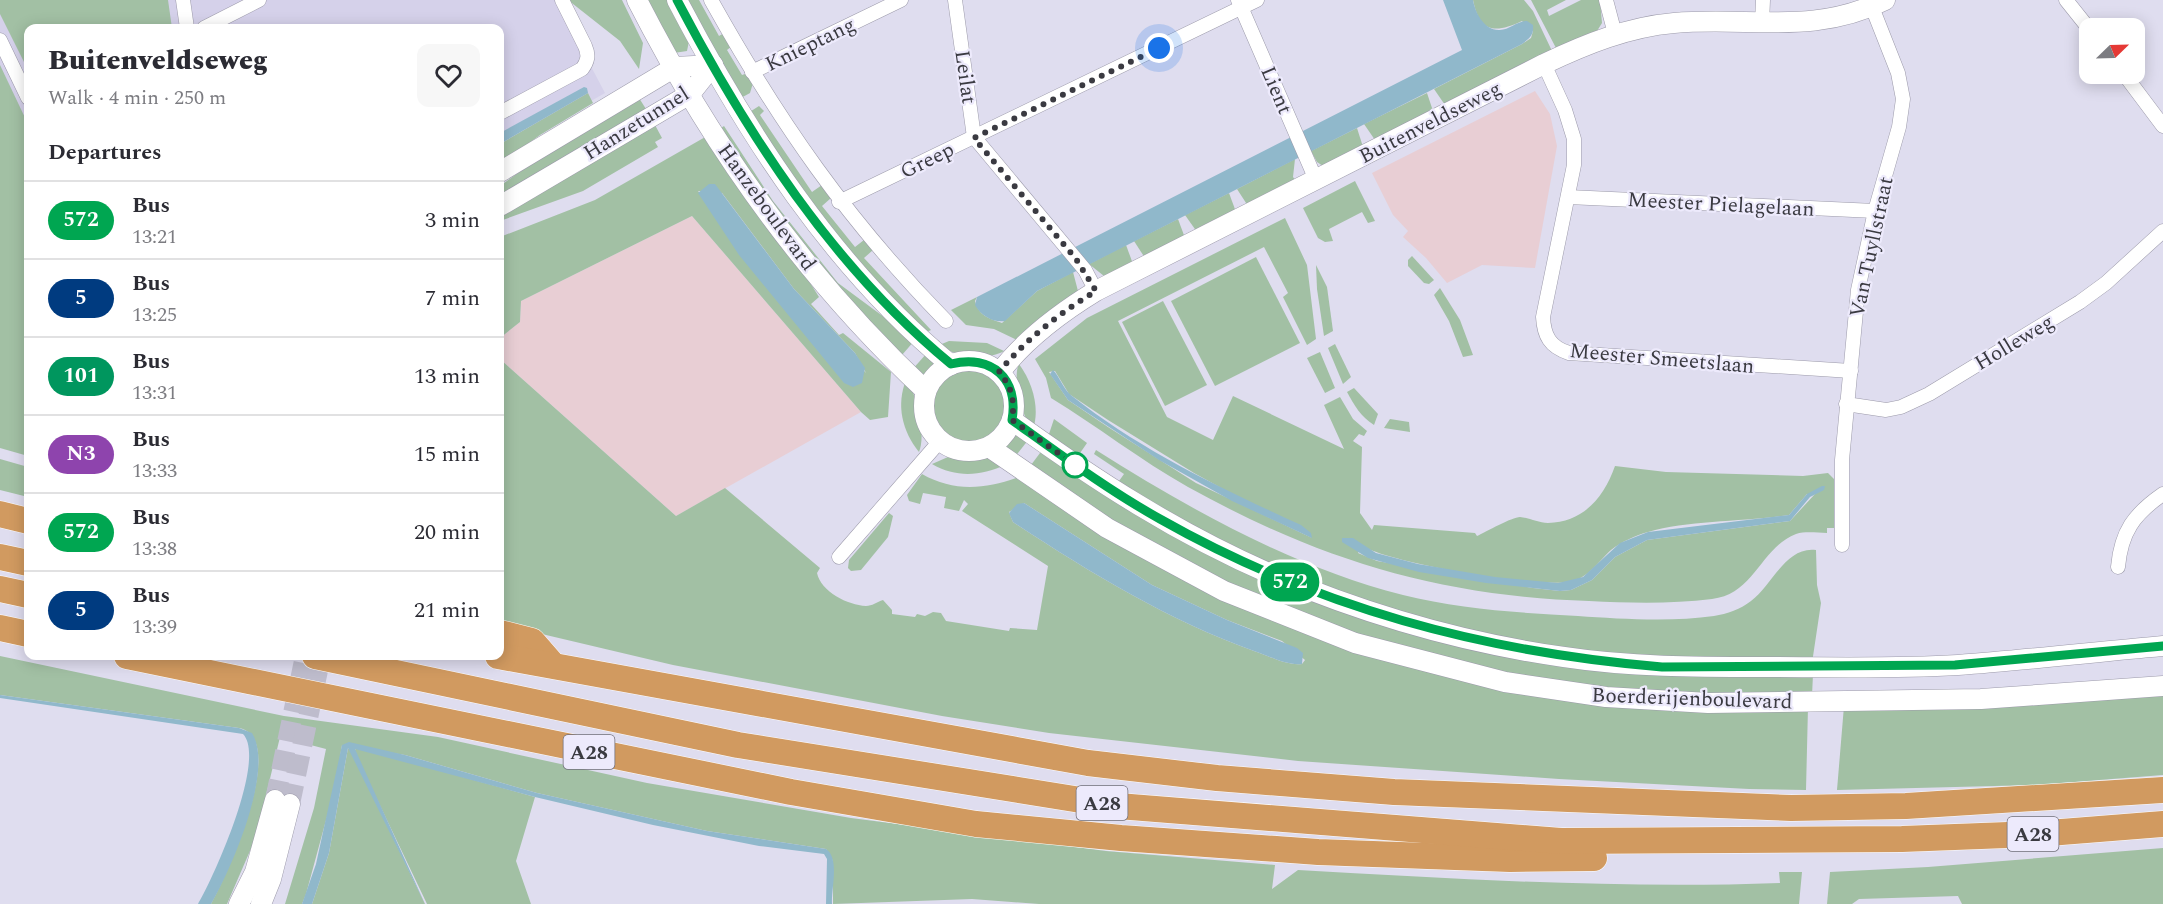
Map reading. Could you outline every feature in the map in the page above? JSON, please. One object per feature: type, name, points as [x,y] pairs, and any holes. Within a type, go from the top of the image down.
[{"type":"highway","points":[[0,514],[24,520]]},
{"type":"highway","points":[[0,557],[24,562]]},
{"type":"highway","points":[[0,589],[24,594]]},
{"type":"highway","points":[[0,628],[24,633]]},
{"type":"highway","points":[[504,634],[532,641],[552,664]]},
{"type":"highway","name":"A28","points":[[504,657],[1088,763],[1217,778],[1394,792],[1791,808],[1906,806],[2163,790]]},
{"type":"highway","name":"A28","points":[[146,660],[779,790],[976,824],[1121,838],[1318,852],[1510,859],[1791,856],[1902,839]]},
{"type":"highway","name":"A28","points":[[334,660],[738,745],[1118,806],[1561,841],[1902,839],[2036,834],[2163,824]]},
{"type":"main road","name":"Hanzeboulevard","points":[[637,0],[690,94],[744,181],[786,239],[849,313],[926,392]]},
{"type":"main road","name":"Hanzeboulevard","points":[[677,0],[753,132],[825,233],[905,324],[951,364]]},
{"type":"main road","name":"Buitenveldseweg","points":[[999,372],[1015,353],[1063,311],[1096,291],[1544,63],[1615,34],[1673,23],[1812,22],[1878,3]]},
{"type":"main road","name":"Hanzetunnel","points":[[504,170],[675,67],[713,65]]},
{"type":"main road","name":"Hanzetunnel","points":[[504,204],[690,94],[713,65]]},
{"type":"main road","points":[[976,362],[999,372],[1011,388],[1014,400],[1012,420],[1006,433],[989,447],[967,452],[940,441],[929,427],[925,416],[926,392],[931,381],[951,364],[976,362]]},
{"type":"main road","name":"Boerderijenboulevard","points":[[1012,420],[1088,475],[1179,529],[1272,574],[1369,611],[1467,639],[1564,657],[1662,667],[1955,665],[2163,646]]},
{"type":"main road","name":"Boerderijenboulevard","points":[[989,447],[1069,504],[1184,572],[1264,609],[1355,643],[1485,678],[1589,695],[1708,703],[1981,699],[2163,686]]},
{"type":"main road","points":[[239,904],[255,872],[282,802],[271,879],[261,904]]},
{"type":"street","points":[[183,0],[186,24]]},
{"type":"street","points":[[212,24],[259,0]]},
{"type":"street","points":[[711,0],[752,72],[839,202],[876,247],[945,321]]},
{"type":"street","name":"Knieptang","points":[[752,72],[901,0]]},
{"type":"street","name":"Leilat","points":[[955,0],[974,138]]},
{"type":"street","name":"Greep","points":[[839,202],[974,138],[1240,4],[1257,0]]},
{"type":"street","points":[[1606,0],[1615,34]]},
{"type":"street","points":[[1762,23],[1763,0]]},
{"type":"street","points":[[2066,0],[2080,18]]},
{"type":"street","points":[[504,111],[582,69],[586,63],[588,53],[563,3]]},
{"type":"street","name":"Van Tuyllstraat","points":[[1842,545],[1840,500],[1846,404],[1858,290],[1875,211],[1899,128],[1903,99],[1878,3]]},
{"type":"street","name":"Lient","points":[[1240,4],[1316,180]]},
{"type":"street","points":[[0,40],[24,90]]},
{"type":"street","name":"Meester Smeetslaan","points":[[1544,63],[1565,110],[1574,139],[1574,165],[1543,317],[1546,338],[1557,348],[1569,353],[1851,371]]},
{"type":"street","points":[[2132,84],[2163,126]]},
{"type":"street","points":[[974,138],[1067,247],[1085,270],[1096,291]]},
{"type":"street","name":"Meester Pielagelaan","points":[[1568,197],[1875,211]]},
{"type":"street","name":"Holleweg","points":[[1846,404],[1886,410],[1901,407],[1929,394],[2080,302],[2106,283],[2163,231]]},
{"type":"street","points":[[840,557],[940,441]]},
{"type":"street","points":[[2118,567],[2120,543],[2136,517],[2142,508],[2163,495]]},
{"type":"shaded area","points":[[0,0],[556,0],[605,93],[577,109],[504,136],[504,24],[24,24],[24,127],[0,108]]},
{"type":"shaded area","points":[[1535,91],[1550,114],[1557,146],[1535,268],[1482,265],[1447,283],[1426,258],[1403,237],[1408,231],[1393,215],[1372,173]]},
{"type":"shaded area","points":[[692,216],[861,412],[676,516],[504,363],[504,335],[520,322],[521,301]]},
{"type":"green space","points":[[0,0],[168,0],[171,24],[24,24],[24,62],[0,14]]},
{"type":"green space","points":[[568,0],[622,0],[643,43],[639,69],[620,41]]},
{"type":"green space","points":[[643,0],[670,0],[689,41],[687,51],[674,53]]},
{"type":"green space","points":[[682,0],[699,0],[719,36],[724,33],[732,46],[727,50],[742,75],[748,73],[753,83],[750,93],[739,99]]},
{"type":"green space","points":[[1473,0],[1524,0],[1533,11],[1552,51],[1445,105],[1434,89],[1522,44],[1531,38],[1533,31],[1522,21],[1504,28],[1490,28],[1480,19]]},
{"type":"green space","points":[[1531,0],[1566,0],[1547,10],[1549,16],[1581,0],[1600,0],[1602,23],[1597,31],[1556,48]]},
{"type":"green space","points":[[0,65],[24,116],[24,455],[0,448]]},
{"type":"green space","points":[[588,93],[593,103],[540,135],[504,161],[504,142]]},
{"type":"green space","points":[[1427,93],[1433,111],[1375,140],[1364,124]]},
{"type":"green space","points":[[639,98],[646,109],[504,193],[504,183],[537,159]]},
{"type":"green space","points":[[759,106],[764,111],[760,115],[812,192],[822,185],[831,198],[822,206],[855,247],[864,240],[873,250],[864,258],[931,330],[923,334],[833,235],[748,113]]},
{"type":"green space","points":[[655,125],[662,138],[655,142],[658,147],[583,191],[504,220],[504,214]]},
{"type":"green space","points":[[724,126],[773,201],[838,283],[915,340],[902,355],[828,282],[718,130]]},
{"type":"green space","points":[[1357,128],[1363,147],[1323,166],[1317,162],[1311,151]]},
{"type":"green space","points":[[707,136],[787,246],[819,297],[811,304],[839,335],[843,333],[891,372],[888,417],[870,420],[861,412],[692,216],[521,301],[520,322],[504,335],[504,235],[595,200]],"holes":[[[698,191],[722,193],[794,289],[855,353],[866,373]]]},
{"type":"green space","points":[[1295,159],[1293,177],[1296,181],[1248,206],[1237,189]]},
{"type":"green space","points":[[1355,181],[1375,221],[1368,223],[1362,212],[1329,229],[1333,241],[1325,242],[1318,238],[1303,208]]},
{"type":"green space","points":[[1229,193],[1236,212],[1197,232],[1185,215]]},
{"type":"green space","points":[[1285,218],[1307,265],[1316,339],[1307,345],[1283,297],[1288,293],[1264,247],[1118,321],[1167,417],[1213,440],[1233,396],[1344,449],[1324,405],[1340,397],[1353,419],[1367,431],[1364,436],[1359,434],[1353,441],[1362,447],[1360,513],[1372,530],[1374,525],[1475,533],[1477,536],[1520,517],[1544,523],[1561,522],[1582,513],[1591,506],[1605,488],[1615,466],[1666,472],[1803,476],[1828,473],[1834,479],[1834,528],[1827,528],[1827,533],[1796,534],[1774,549],[1738,589],[1726,595],[1697,601],[1635,603],[1534,598],[1431,582],[1381,570],[1285,535],[1237,513],[1170,477],[1051,398],[1046,378],[1035,359],[1087,318]],"holes":[[[1055,371],[1069,394],[1108,420],[1194,473],[1312,538],[1196,483],[1108,427],[1068,400],[1049,372]],[[1807,494],[1815,494],[1790,521],[1647,540],[1615,557],[1592,580],[1571,590],[1533,588],[1377,561],[1358,553],[1362,546],[1403,560],[1467,573],[1531,582],[1573,581],[1589,572],[1615,547],[1639,535],[1681,525],[1789,515]]]},
{"type":"green space","points":[[1178,219],[1185,238],[1145,258],[1134,241]]},
{"type":"green space","points":[[1126,245],[1133,264],[1104,276],[1089,264]]},
{"type":"green space","points":[[1412,256],[1434,280],[1429,284],[1424,283],[1408,266],[1408,260]]},
{"type":"green space","points":[[1256,257],[1300,343],[1215,386],[1171,301]]},
{"type":"green space","points":[[1316,265],[1327,287],[1333,331],[1324,336],[1317,289]]},
{"type":"green space","points":[[1073,272],[1078,291],[1017,340],[994,329],[966,325],[951,310],[977,297],[975,301],[982,313],[1002,323],[1037,291]]},
{"type":"green space","points":[[1440,288],[1460,320],[1473,355],[1463,357],[1449,321],[1434,295]]},
{"type":"green space","points":[[1163,301],[1207,385],[1165,406],[1122,322]]},
{"type":"green space","points":[[949,341],[987,343],[1004,351],[979,357],[952,352],[937,346]]},
{"type":"green space","points":[[1335,344],[1351,377],[1343,384],[1328,348]]},
{"type":"green space","points":[[1320,352],[1335,388],[1325,393],[1307,358]]},
{"type":"green space","points":[[927,353],[936,363],[926,377],[911,371]]},
{"type":"green space","points":[[504,363],[676,516],[725,488],[820,568],[817,573],[830,592],[851,603],[868,606],[883,600],[892,610],[892,614],[915,617],[917,614],[925,616],[933,612],[941,613],[946,621],[1009,631],[1010,628],[1037,630],[1048,566],[962,511],[968,504],[964,500],[959,511],[944,508],[946,497],[923,493],[920,504],[909,501],[907,495],[922,474],[945,484],[969,487],[993,485],[1016,478],[1104,532],[1454,676],[1808,707],[1806,790],[1559,779],[1298,761],[1049,733],[942,716],[673,665],[504,625]],"holes":[[[1024,503],[1152,585],[1227,620],[1282,641],[1305,660],[1302,664],[1290,664],[1278,660],[1222,639],[1160,610],[1042,541],[1013,522],[1009,512]]]},
{"type":"green space","points":[[1019,364],[1034,396],[1036,413],[1033,429],[1025,417],[1019,398],[1017,370]]},
{"type":"green space","points":[[969,370],[989,376],[999,386],[1005,406],[999,426],[989,436],[969,442],[949,436],[939,426],[933,406],[939,386],[949,376]]},
{"type":"green space","points":[[906,380],[914,395],[920,415],[922,436],[919,452],[908,435],[902,418],[901,399]]},
{"type":"green space","points":[[1354,388],[1378,414],[1374,425],[1355,406],[1347,392]]},
{"type":"green space","points":[[1054,419],[1087,443],[1078,456],[1047,440]]},
{"type":"green space","points":[[1390,419],[1409,422],[1410,432],[1384,428]]},
{"type":"green space","points":[[1015,433],[1029,439],[1014,458],[1004,449]]},
{"type":"green space","points":[[1043,449],[1130,507],[1466,643],[1813,674],[1812,696],[1606,693],[1406,654],[1187,567],[1028,469]]},
{"type":"green space","points":[[1096,450],[1206,515],[1283,553],[1362,583],[1403,595],[1468,607],[1629,619],[1681,619],[1714,616],[1734,611],[1747,604],[1759,594],[1788,560],[1805,550],[1816,550],[1817,585],[1821,603],[1812,663],[1707,663],[1512,644],[1304,583],[1154,510],[1119,481],[1124,474],[1094,454]]},
{"type":"green space","points":[[948,457],[990,458],[1005,465],[968,474],[950,472],[932,464]]},
{"type":"green space","points":[[0,459],[24,466],[24,496],[0,490]]},
{"type":"green space","points":[[889,513],[893,516],[888,537],[861,570],[851,571],[848,568],[849,560]]},
{"type":"green space","points":[[0,656],[284,716],[438,737],[647,783],[851,818],[1106,851],[1275,865],[1272,889],[1298,870],[1418,877],[1660,885],[1780,883],[1779,872],[1802,872],[1799,904],[1039,904],[972,899],[833,904],[833,861],[826,849],[707,831],[537,793],[405,755],[342,745],[335,787],[306,894],[302,904],[285,904],[314,808],[326,749],[280,737],[256,837],[227,904],[211,904],[229,867],[250,810],[257,781],[258,756],[253,737],[239,728],[0,695]]},
{"type":"green space","points":[[2163,689],[2163,775],[2036,785],[1837,790],[1844,706]]},
{"type":"green space","points":[[348,748],[425,904],[312,904],[329,853]]},
{"type":"green space","points":[[358,748],[535,797],[516,861],[531,904],[427,904],[354,750]]},
{"type":"green space","points":[[2163,848],[2163,904],[1962,904],[1958,896],[1859,899],[1852,904],[1827,904],[1830,872],[1928,867]]},
{"type":"water","points":[[1443,0],[1473,0],[1478,15],[1489,27],[1503,30],[1527,21],[1533,25],[1532,34],[1522,44],[1037,291],[1005,321],[992,320],[975,305],[977,297],[1462,50]]},
{"type":"water","points":[[584,87],[587,88],[588,93],[504,142],[504,131]]},
{"type":"water","points":[[709,184],[715,184],[794,289],[855,353],[865,368],[862,383],[853,387],[844,383],[739,255],[698,193]]},
{"type":"water","points":[[1053,370],[1072,396],[1125,434],[1212,483],[1301,525],[1311,533],[1312,538],[1232,501],[1159,460],[1068,400],[1050,374]]},
{"type":"water","points":[[1825,486],[1824,490],[1810,497],[1790,521],[1647,540],[1615,557],[1592,580],[1571,590],[1560,591],[1486,583],[1419,572],[1368,558],[1342,542],[1342,538],[1353,538],[1376,553],[1418,564],[1495,577],[1558,583],[1583,577],[1620,543],[1648,532],[1789,515],[1807,494]]},
{"type":"water","points":[[1024,503],[1152,585],[1227,620],[1297,648],[1303,653],[1302,664],[1290,664],[1222,639],[1160,610],[1100,577],[1013,522],[1009,513],[1017,504]]},
{"type":"water","points":[[0,695],[239,728],[252,733],[258,749],[258,770],[254,794],[239,844],[211,904],[198,904],[226,845],[244,792],[249,747],[243,734],[0,698]]},
{"type":"water","points":[[349,742],[405,755],[537,793],[707,831],[826,849],[833,859],[834,866],[832,904],[826,904],[827,859],[824,854],[759,846],[653,825],[535,797],[355,749],[425,904],[348,748],[329,853],[312,904],[302,904],[316,864],[342,745]]},
{"type":"tunnel","points":[[275,800],[304,660]]},
{"type":"tunnel","points":[[290,804],[320,660]]},
{"type":"bus line","name":"572","points":[[677,0],[737,106],[780,171],[825,233],[861,277],[905,324],[951,364],[963,361],[976,362],[988,365],[999,372],[1011,388],[1014,400],[1012,420],[1088,475],[1179,529],[1272,574],[1369,611],[1467,639],[1564,657],[1662,667],[1955,665],[2163,646]]},
{"type":"route","points":[[1075,465],[1012,420],[1014,400],[1011,388],[999,372],[1015,353],[1063,311],[1096,291],[1085,270],[974,138],[1159,48]]}]
